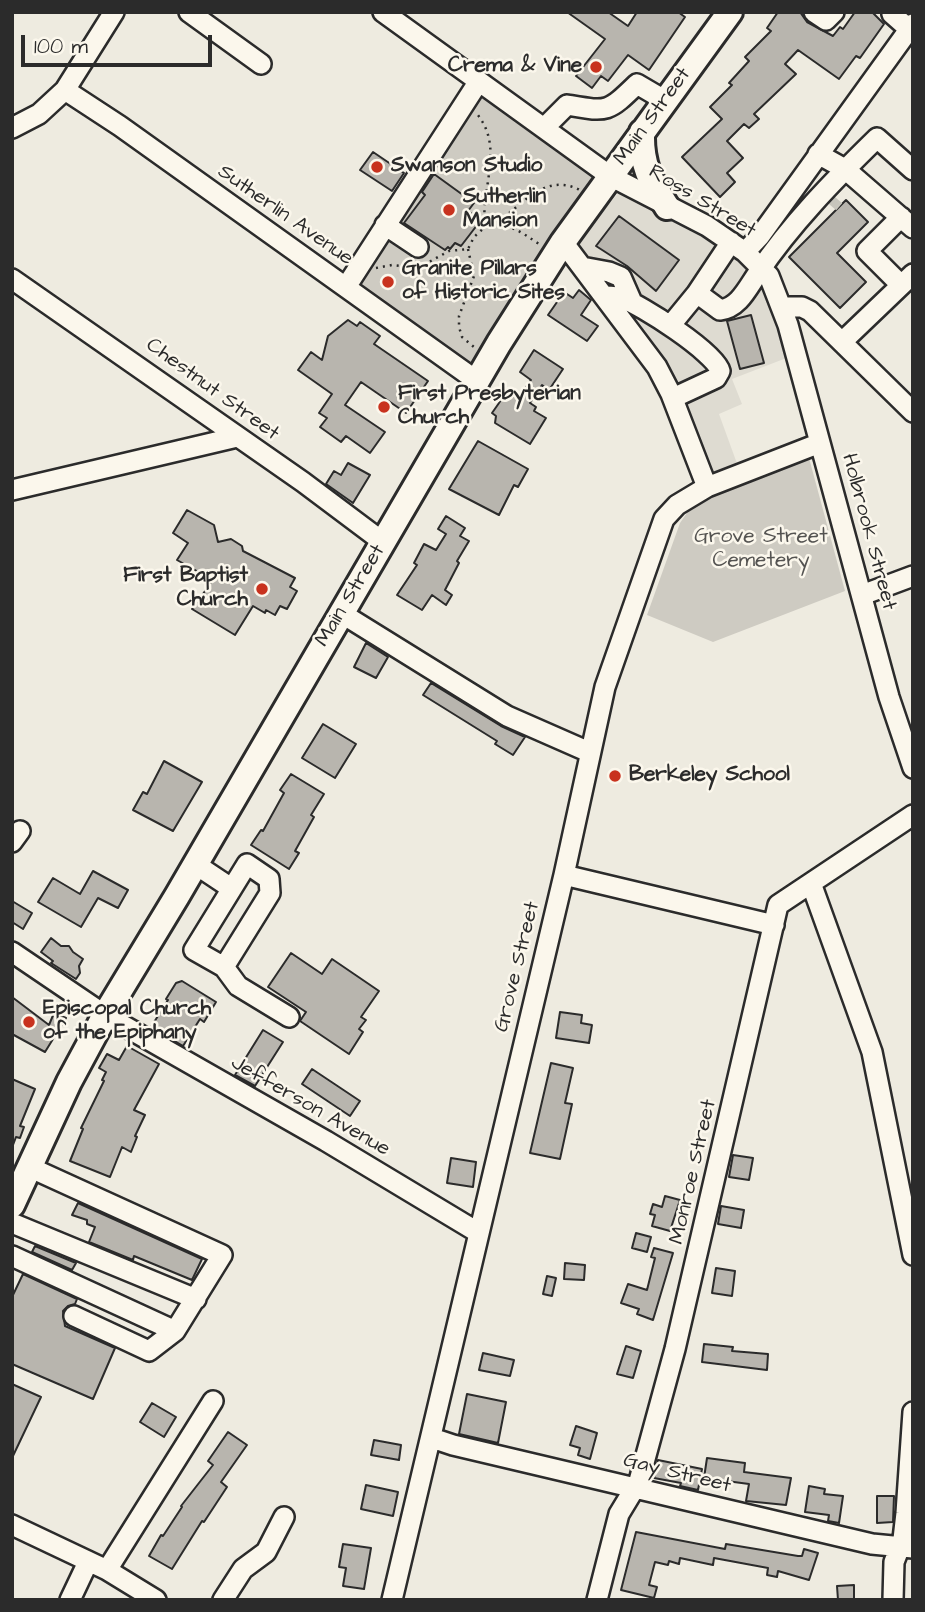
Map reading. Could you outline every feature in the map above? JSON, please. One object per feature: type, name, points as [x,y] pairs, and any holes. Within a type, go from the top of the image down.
[{"type":"main road","name":"Main Street","points":[[12,1205],[69,1082],[105,1016],[477,381],[552,244],[610,176],[730,12]]},
{"type":"main road","points":[[642,132],[646,171],[667,207]]},
{"type":"street","points":[[12,128],[39,114],[65,90],[114,12]]},
{"type":"street","points":[[189,12],[261,64]]},
{"type":"street","name":"Ross Street","points":[[383,12],[610,176],[707,226],[738,247],[762,267],[783,307]]},
{"type":"street","points":[[814,12],[826,20],[834,12]]},
{"type":"street","points":[[670,326],[738,247],[760,236],[911,27],[892,14],[893,12]]},
{"type":"street","points":[[350,279],[479,81]]},
{"type":"street","points":[[544,128],[567,105],[597,110],[613,107],[637,84],[666,101]]},
{"type":"street","name":"Sutherlin Avenue","points":[[65,90],[350,279],[477,381]]},
{"type":"street","points":[[803,216],[819,214],[877,138],[913,170]]},
{"type":"street","points":[[818,154],[850,173],[907,222],[867,251],[907,280],[842,342]]},
{"type":"street","points":[[696,293],[720,310],[727,310],[740,300],[762,267],[803,216],[850,173]]},
{"type":"street","points":[[385,225],[418,247]]},
{"type":"street","points":[[552,244],[582,267],[649,356],[673,398],[707,487]]},
{"type":"street","points":[[582,267],[621,277],[632,302]]},
{"type":"street","name":"Chestnut Street","points":[[12,279],[303,482],[383,542]]},
{"type":"street","points":[[605,296],[632,302],[670,326],[719,365],[720,371],[716,378],[673,398]]},
{"type":"street","points":[[783,307],[802,307],[810,311],[913,412]]},
{"type":"street","name":"Holbrook Street","points":[[783,307],[889,697],[913,768]]},
{"type":"street","points":[[12,490],[237,437]]},
{"type":"street","name":"Grove Street","points":[[393,1600],[564,875],[605,687],[664,519],[677,505],[707,487],[820,443]]},
{"type":"street","points":[[862,595],[913,576]]},
{"type":"street","points":[[341,613],[508,716],[589,752]]},
{"type":"street","name":"Monroe Street","points":[[597,1600],[620,1514],[637,1488],[689,1296],[778,905],[913,815]]},
{"type":"street","points":[[195,864],[230,888]]},
{"type":"street","points":[[224,967],[270,893],[269,879],[247,864],[194,950],[224,967],[238,986],[289,1017]]},
{"type":"street","points":[[564,875],[774,925]]},
{"type":"street","points":[[811,883],[872,1052],[913,1255]]},
{"type":"street","name":"Jefferson Avenue","points":[[12,951],[105,1016],[383,1174],[479,1233]]},
{"type":"street","points":[[30,1167],[222,1255],[175,1331],[149,1351],[74,1316]]},
{"type":"street","points":[[12,1223],[196,1299]]},
{"type":"street","points":[[12,1256],[175,1331]]},
{"type":"street","points":[[107,1570],[213,1401]]},
{"type":"street","points":[[893,1600],[894,1562],[906,1548],[913,1412]]},
{"type":"street","name":"Gay Street","points":[[432,1438],[872,1545],[906,1548]]},
{"type":"street","points":[[223,1600],[243,1569],[266,1552],[284,1517]]},
{"type":"street","points":[[12,1525],[107,1570],[156,1600]]},
{"type":"street","points":[[69,1600],[88,1562]]},
{"type":"path","points":[[465,103],[481,119],[491,146],[491,176],[485,207],[485,227]]},
{"type":"path","points":[[492,225],[524,200],[550,186],[569,185],[580,190]]},
{"type":"path","points":[[476,349],[467,343],[459,327],[458,316],[474,276],[468,249],[474,237],[485,227],[501,224],[552,244]]},
{"type":"path","points":[[350,279],[392,265],[418,268],[449,250],[468,249]]},
{"type":"shaded area","points":[[621,190],[732,253],[756,274],[774,306],[789,357],[732,379],[742,404],[719,414],[739,469],[709,481],[683,409],[576,243]]},
{"type":"green space","points":[[479,81],[610,176],[477,381],[346,287]]},
{"type":"green space","name":"Grove Street Cemetery","points":[[809,458],[845,591],[713,642],[647,615],[680,523],[691,507],[706,498]]},
{"type":"building","points":[[567,12],[608,12],[628,26],[637,12],[678,12],[685,17],[649,70],[628,55],[608,81],[601,76],[592,88],[576,76],[605,39]]},
{"type":"building","points":[[778,12],[800,12],[807,22],[833,36],[840,27],[843,29],[855,12],[872,12],[884,24],[860,58],[856,56],[839,79],[798,50],[785,64],[796,74],[754,114],[759,119],[749,128],[744,124],[727,141],[743,158],[727,173],[735,182],[720,197],[682,157],[722,119],[710,107],[732,85],[729,83],[749,61],[745,57],[771,31],[767,28]]},
{"type":"building","points":[[373,152],[404,173],[392,191],[360,170]]},
{"type":"building","name":"Sutherlin Mansion","points":[[434,174],[474,203],[468,211],[481,220],[461,246],[455,243],[445,250],[404,223],[425,195],[422,192]]},
{"type":"building","points":[[846,200],[868,222],[837,253],[866,282],[840,308],[789,257]]},
{"type":"building","points":[[619,216],[679,260],[656,291],[627,266],[596,246]]},
{"type":"building","points":[[579,290],[591,300],[581,315],[598,326],[587,341],[548,315],[564,292],[573,298]]},
{"type":"building","points":[[751,315],[764,363],[740,369],[727,321]]},
{"type":"building","points":[[348,320],[357,326],[360,322],[380,336],[374,344],[428,381],[406,413],[361,382],[345,405],[385,432],[370,453],[346,436],[341,442],[320,427],[327,418],[319,413],[332,394],[298,370],[311,352],[322,360],[328,336]]},
{"type":"building","points":[[534,350],[563,369],[549,390],[542,385],[530,403],[536,407],[534,411],[546,418],[530,444],[495,423],[496,416],[492,413],[506,393],[518,398],[531,380],[520,372]]},
{"type":"building","points":[[478,441],[528,469],[518,487],[514,485],[499,515],[449,489]]},
{"type":"building","points":[[348,463],[370,475],[353,503],[326,484],[334,471],[341,475]]},
{"type":"building","points":[[187,510],[214,525],[218,542],[231,539],[242,546],[243,551],[295,578],[290,587],[297,591],[287,609],[280,606],[275,615],[253,606],[235,635],[192,609],[213,580],[177,560],[188,543],[173,533]]},
{"type":"building","points":[[446,516],[465,528],[460,536],[469,541],[445,590],[452,595],[446,605],[432,595],[422,610],[397,595],[417,565],[414,563],[424,544],[436,550],[446,534],[438,529]]},
{"type":"building","points":[[366,643],[388,657],[376,678],[354,667]]},
{"type":"building","points":[[431,683],[501,726],[525,737],[513,755],[495,744],[497,741],[423,695]]},
{"type":"building","points":[[323,724],[356,744],[335,778],[302,758]]},
{"type":"building","points":[[164,761],[202,782],[173,831],[133,810],[143,792],[147,794]]},
{"type":"building","points":[[291,774],[324,794],[311,815],[314,817],[295,851],[299,853],[289,869],[251,845],[261,830],[263,831],[284,793],[280,790]]},
{"type":"building","points":[[93,871],[128,890],[118,908],[98,898],[81,927],[38,902],[53,878],[80,894]]},
{"type":"building","points":[[12,901],[32,913],[23,929],[12,922]]},
{"type":"building","points":[[51,938],[61,946],[69,946],[83,959],[76,979],[51,963],[53,961],[41,952]]},
{"type":"building","points":[[291,953],[322,974],[332,959],[379,991],[361,1017],[366,1020],[359,1029],[363,1032],[349,1054],[300,1021],[306,1012],[268,987]]},
{"type":"building","points":[[182,981],[216,1002],[204,1022],[200,1019],[183,1046],[151,1027],[176,983]]},
{"type":"building","name":"Episcopal Church of the Epiphany","points":[[12,997],[49,1025],[54,1013],[66,1018],[45,1052],[12,1034]]},
{"type":"building","points":[[560,1012],[582,1015],[581,1023],[592,1025],[589,1043],[556,1038]]},
{"type":"building","points":[[263,1030],[283,1042],[255,1086],[235,1075]]},
{"type":"building","points":[[127,1046],[159,1064],[134,1110],[145,1115],[131,1152],[122,1147],[110,1177],[70,1161],[83,1129],[81,1128],[104,1081],[102,1080],[106,1072],[99,1068],[107,1054],[119,1060]]},
{"type":"building","points":[[551,1063],[573,1068],[565,1103],[572,1104],[560,1159],[530,1153]]},
{"type":"building","points":[[312,1069],[360,1101],[350,1116],[302,1084]]},
{"type":"building","points":[[12,1079],[35,1089],[20,1126],[24,1127],[20,1138],[16,1137],[13,1145]]},
{"type":"building","points":[[733,1155],[753,1158],[749,1180],[729,1177]]},
{"type":"building","points":[[451,1158],[476,1162],[473,1187],[447,1183]]},
{"type":"building","points":[[665,1196],[680,1200],[670,1231],[652,1226],[655,1215],[650,1214],[653,1204],[662,1207]]},
{"type":"building","points":[[78,1203],[202,1259],[192,1280],[134,1256],[133,1260],[89,1242],[95,1227],[87,1224],[87,1220],[72,1215]]},
{"type":"building","points":[[721,1206],[744,1210],[741,1228],[718,1224]]},
{"type":"building","points":[[636,1233],[651,1237],[647,1252],[632,1248]]},
{"type":"building","points":[[35,1246],[76,1263],[72,1270],[32,1252]]},
{"type":"building","points":[[654,1248],[673,1253],[653,1320],[637,1314],[639,1309],[621,1303],[628,1284],[647,1290],[655,1258],[651,1257]]},
{"type":"building","points":[[565,1263],[585,1265],[584,1280],[564,1279]]},
{"type":"building","points":[[716,1268],[735,1271],[732,1296],[712,1293]]},
{"type":"building","points":[[23,1274],[77,1299],[75,1304],[63,1311],[65,1326],[115,1348],[93,1399],[12,1364],[12,1297]]},
{"type":"building","points":[[547,1276],[556,1278],[552,1296],[543,1294]]},
{"type":"building","points":[[704,1344],[733,1347],[732,1351],[768,1354],[767,1370],[702,1362]]},
{"type":"building","points":[[626,1346],[641,1351],[633,1378],[617,1374]]},
{"type":"building","points":[[483,1353],[514,1360],[510,1376],[479,1370]]},
{"type":"building","points":[[12,1384],[41,1397],[12,1458]]},
{"type":"building","points":[[467,1394],[506,1402],[498,1443],[459,1434]]},
{"type":"building","points":[[152,1403],[176,1417],[164,1437],[140,1422]]},
{"type":"building","points":[[576,1426],[597,1433],[590,1459],[578,1455],[580,1448],[570,1445]]},
{"type":"building","points":[[228,1432],[247,1445],[221,1482],[227,1487],[172,1569],[149,1556],[181,1506],[213,1465],[208,1461]]},
{"type":"building","points":[[374,1440],[401,1445],[399,1460],[371,1455]]},
{"type":"building","points":[[707,1458],[745,1463],[744,1472],[791,1478],[786,1505],[746,1501],[749,1484],[704,1478]]},
{"type":"building","points":[[658,1460],[702,1469],[698,1490],[680,1486],[681,1483],[654,1478]]},
{"type":"building","points":[[366,1485],[398,1492],[393,1516],[361,1509]]},
{"type":"building","points":[[809,1486],[825,1489],[824,1494],[843,1496],[839,1523],[828,1521],[829,1515],[805,1512]]},
{"type":"building","points":[[877,1496],[894,1496],[893,1522],[877,1523]]},
{"type":"building","points":[[636,1532],[725,1549],[726,1544],[798,1556],[802,1556],[804,1549],[818,1553],[809,1580],[778,1571],[777,1577],[767,1575],[768,1568],[714,1558],[713,1565],[680,1558],[679,1564],[669,1561],[668,1565],[655,1562],[649,1585],[657,1587],[654,1598],[621,1590]]},
{"type":"building","points":[[343,1544],[371,1548],[364,1589],[343,1586],[346,1568],[339,1567]]},
{"type":"building","points":[[854,1585],[854,1600],[838,1600],[837,1586]]},
{"type":"tunnel","points":[[829,204],[835,197]]},
{"type":"place","name":"Crema & Vine","points":[[596,67]]},
{"type":"place","name":"Swanson Studio","points":[[377,167]]},
{"type":"place","name":"Sutherlin Mansion","points":[[449,210]]},
{"type":"place","name":"Granite Pillars of Historic Sites","points":[[388,282]]},
{"type":"place","name":"First Presbyterian Church","points":[[384,407]]},
{"type":"place","name":"First Baptist Church","points":[[262,589]]},
{"type":"place","name":"Berkeley School","points":[[615,776]]},
{"type":"place","name":"Episcopal Church of the Epiphany","points":[[29,1022]]}]
